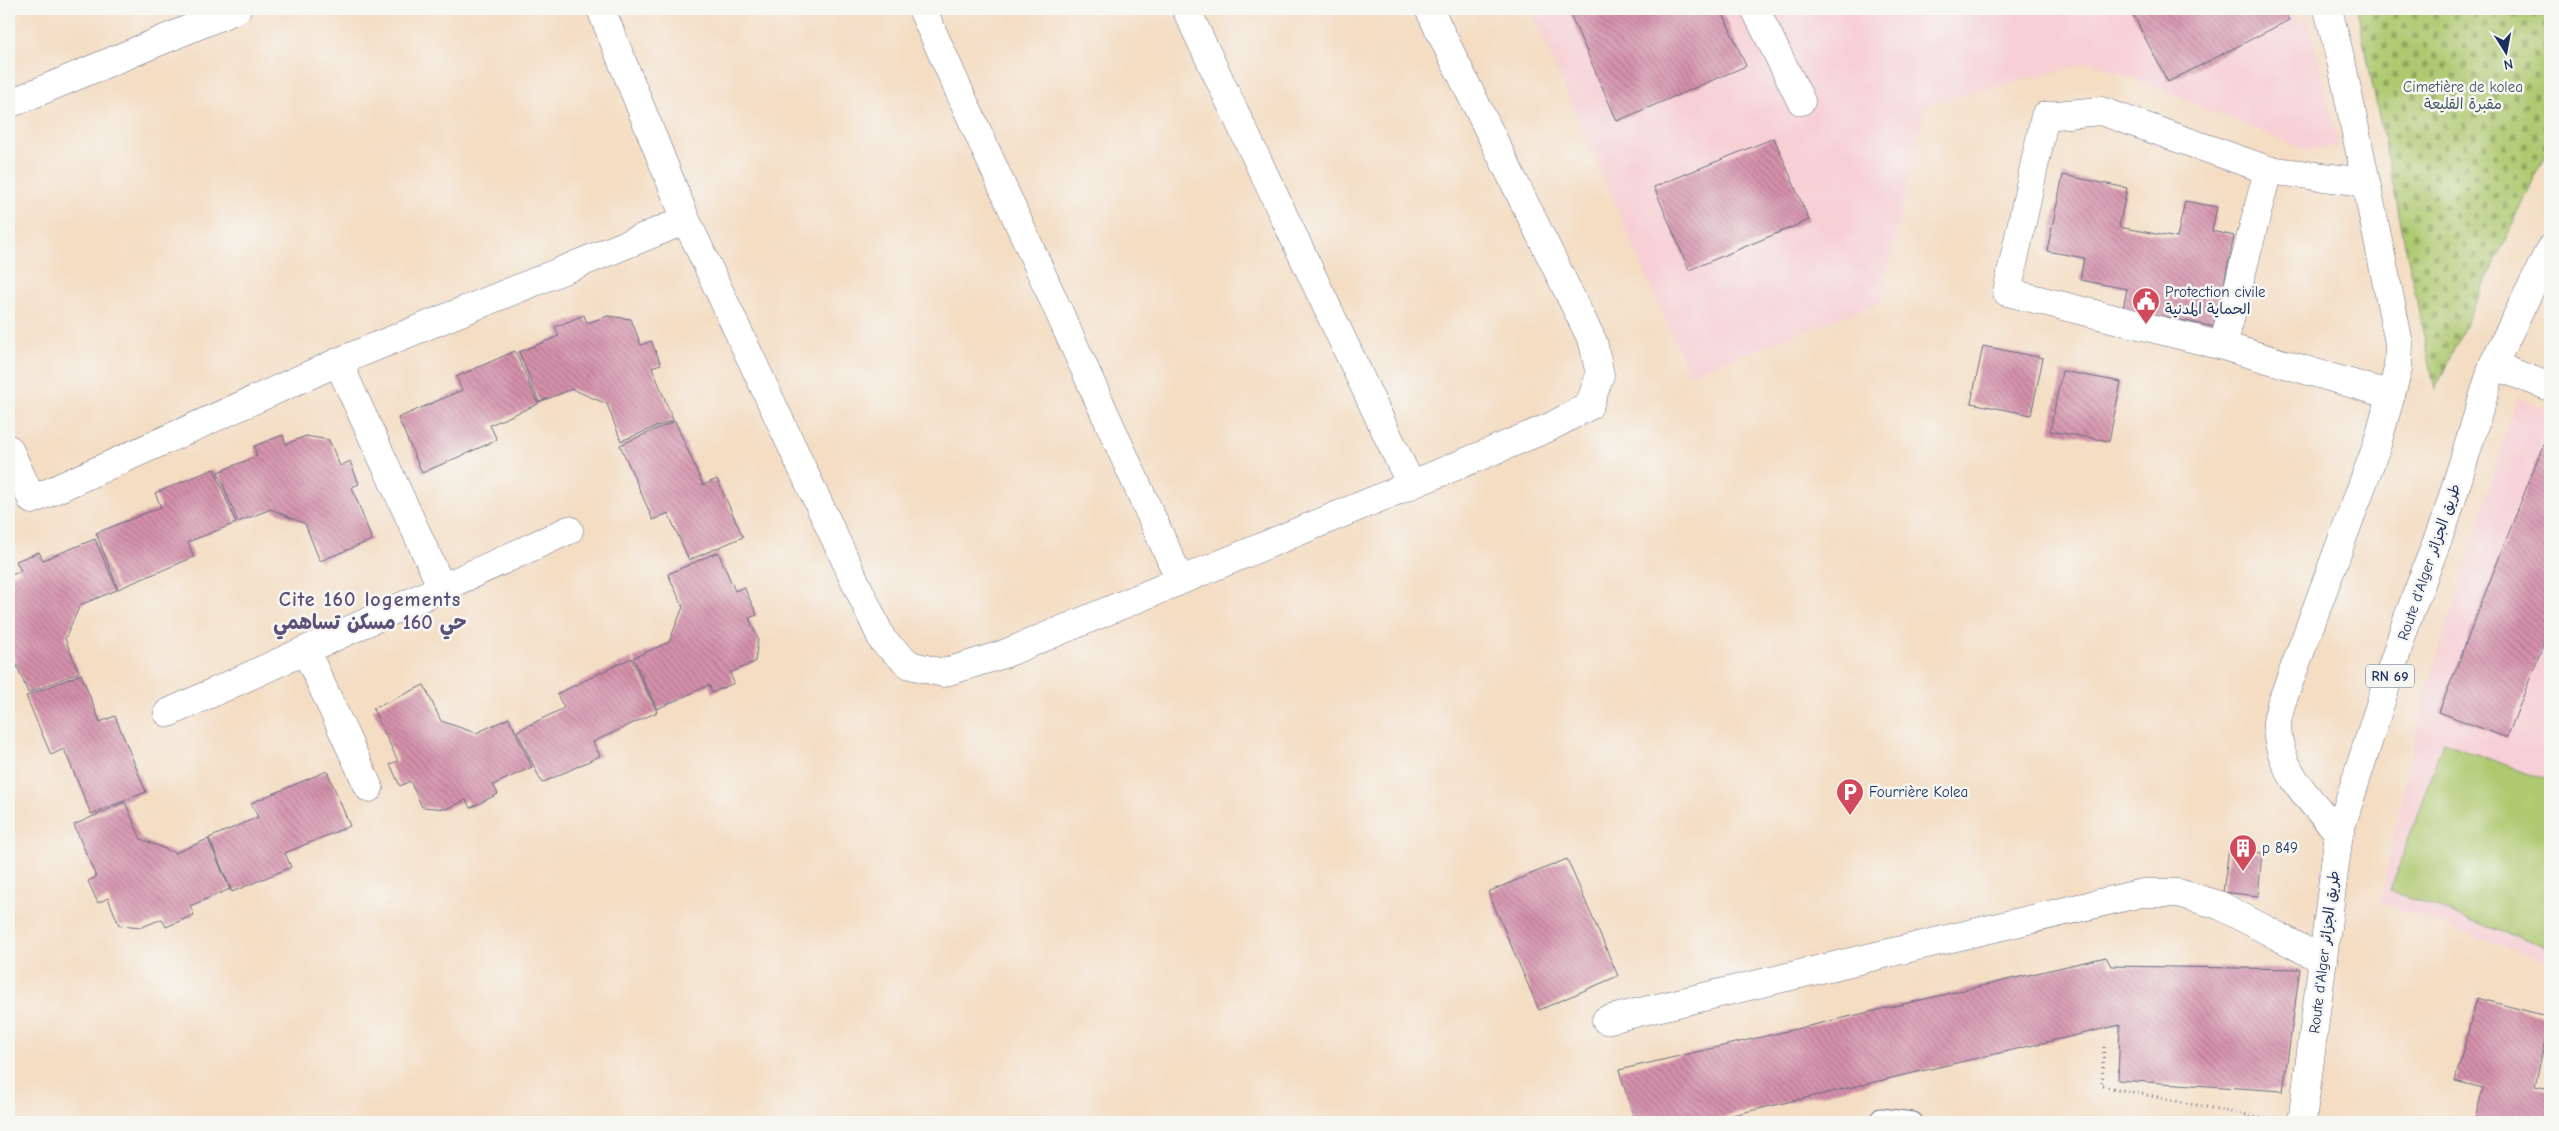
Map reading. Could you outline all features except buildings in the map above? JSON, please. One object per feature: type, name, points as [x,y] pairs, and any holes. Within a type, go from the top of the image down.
[{"type":"street","points":[[9,104],[237,9]]},
{"type":"street","points":[[602,9],[686,220],[882,641],[910,665],[943,673],[1004,654],[1550,427],[1589,406],[1600,375],[1593,342],[1429,9]]},
{"type":"street","points":[[922,9],[1180,580]]},
{"type":"street","points":[[1186,9],[1411,485]]},
{"type":"street","points":[[1756,9],[1801,101]]},
{"type":"street","points":[[2328,9],[2342,65],[2364,182],[2399,343],[2398,368],[2376,448],[2282,704],[2276,726],[2283,756],[2300,790],[2339,834]]},
{"type":"street","points":[[2364,182],[2268,170],[2101,111],[2045,116],[2007,292],[2223,346],[2391,396]]},
{"type":"street","points":[[2223,346],[2268,170]]},
{"type":"street","points":[[9,449],[32,500],[338,362],[686,220]]},
{"type":"street","name":"Route d'Alger طريق الجزائر","points":[[2302,1122],[2339,834],[2407,620],[2447,515],[2493,366],[2550,249]]},
{"type":"street","points":[[338,362],[442,588]]},
{"type":"street","points":[[2493,366],[2550,387]]},
{"type":"street","points":[[168,713],[569,530]]},
{"type":"street","points":[[306,651],[369,788]]},
{"type":"street","points":[[1606,1020],[2142,893],[2178,893],[2220,905],[2323,960]]},
{"type":"lane","points":[[1878,1122],[1881,1118],[1913,1122]]},
{"type":"path","points":[[2104,1048],[2102,1086],[2274,1120]]},
{"type":"shaded area","points":[[1530,9],[2292,9],[2299,24],[2307,15],[2339,145],[2306,150],[2092,62],[1926,105],[1880,303],[1689,374]]},
{"type":"shaded area","points":[[2517,397],[2550,411],[2550,963],[2380,902],[2421,710]]},
{"type":"green space","name":"Cimetière de kolea مقبرة القليعة","points":[[2357,9],[2550,9],[2550,144],[2435,390]]},
{"type":"green space","points":[[2443,742],[2550,781],[2550,949],[2390,891]]},
{"type":"place","name":"Protection civile الحماية المدنية","points":[[2146,325]]},
{"type":"place","name":"Fourrière Kolea","points":[[1850,816]]},
{"type":"place","name":"p 849","points":[[2243,872]]},
{"type":"district","name":"Cite 160 logements حي 160 مسكن تساهمي","points":[[370,610]]}]
